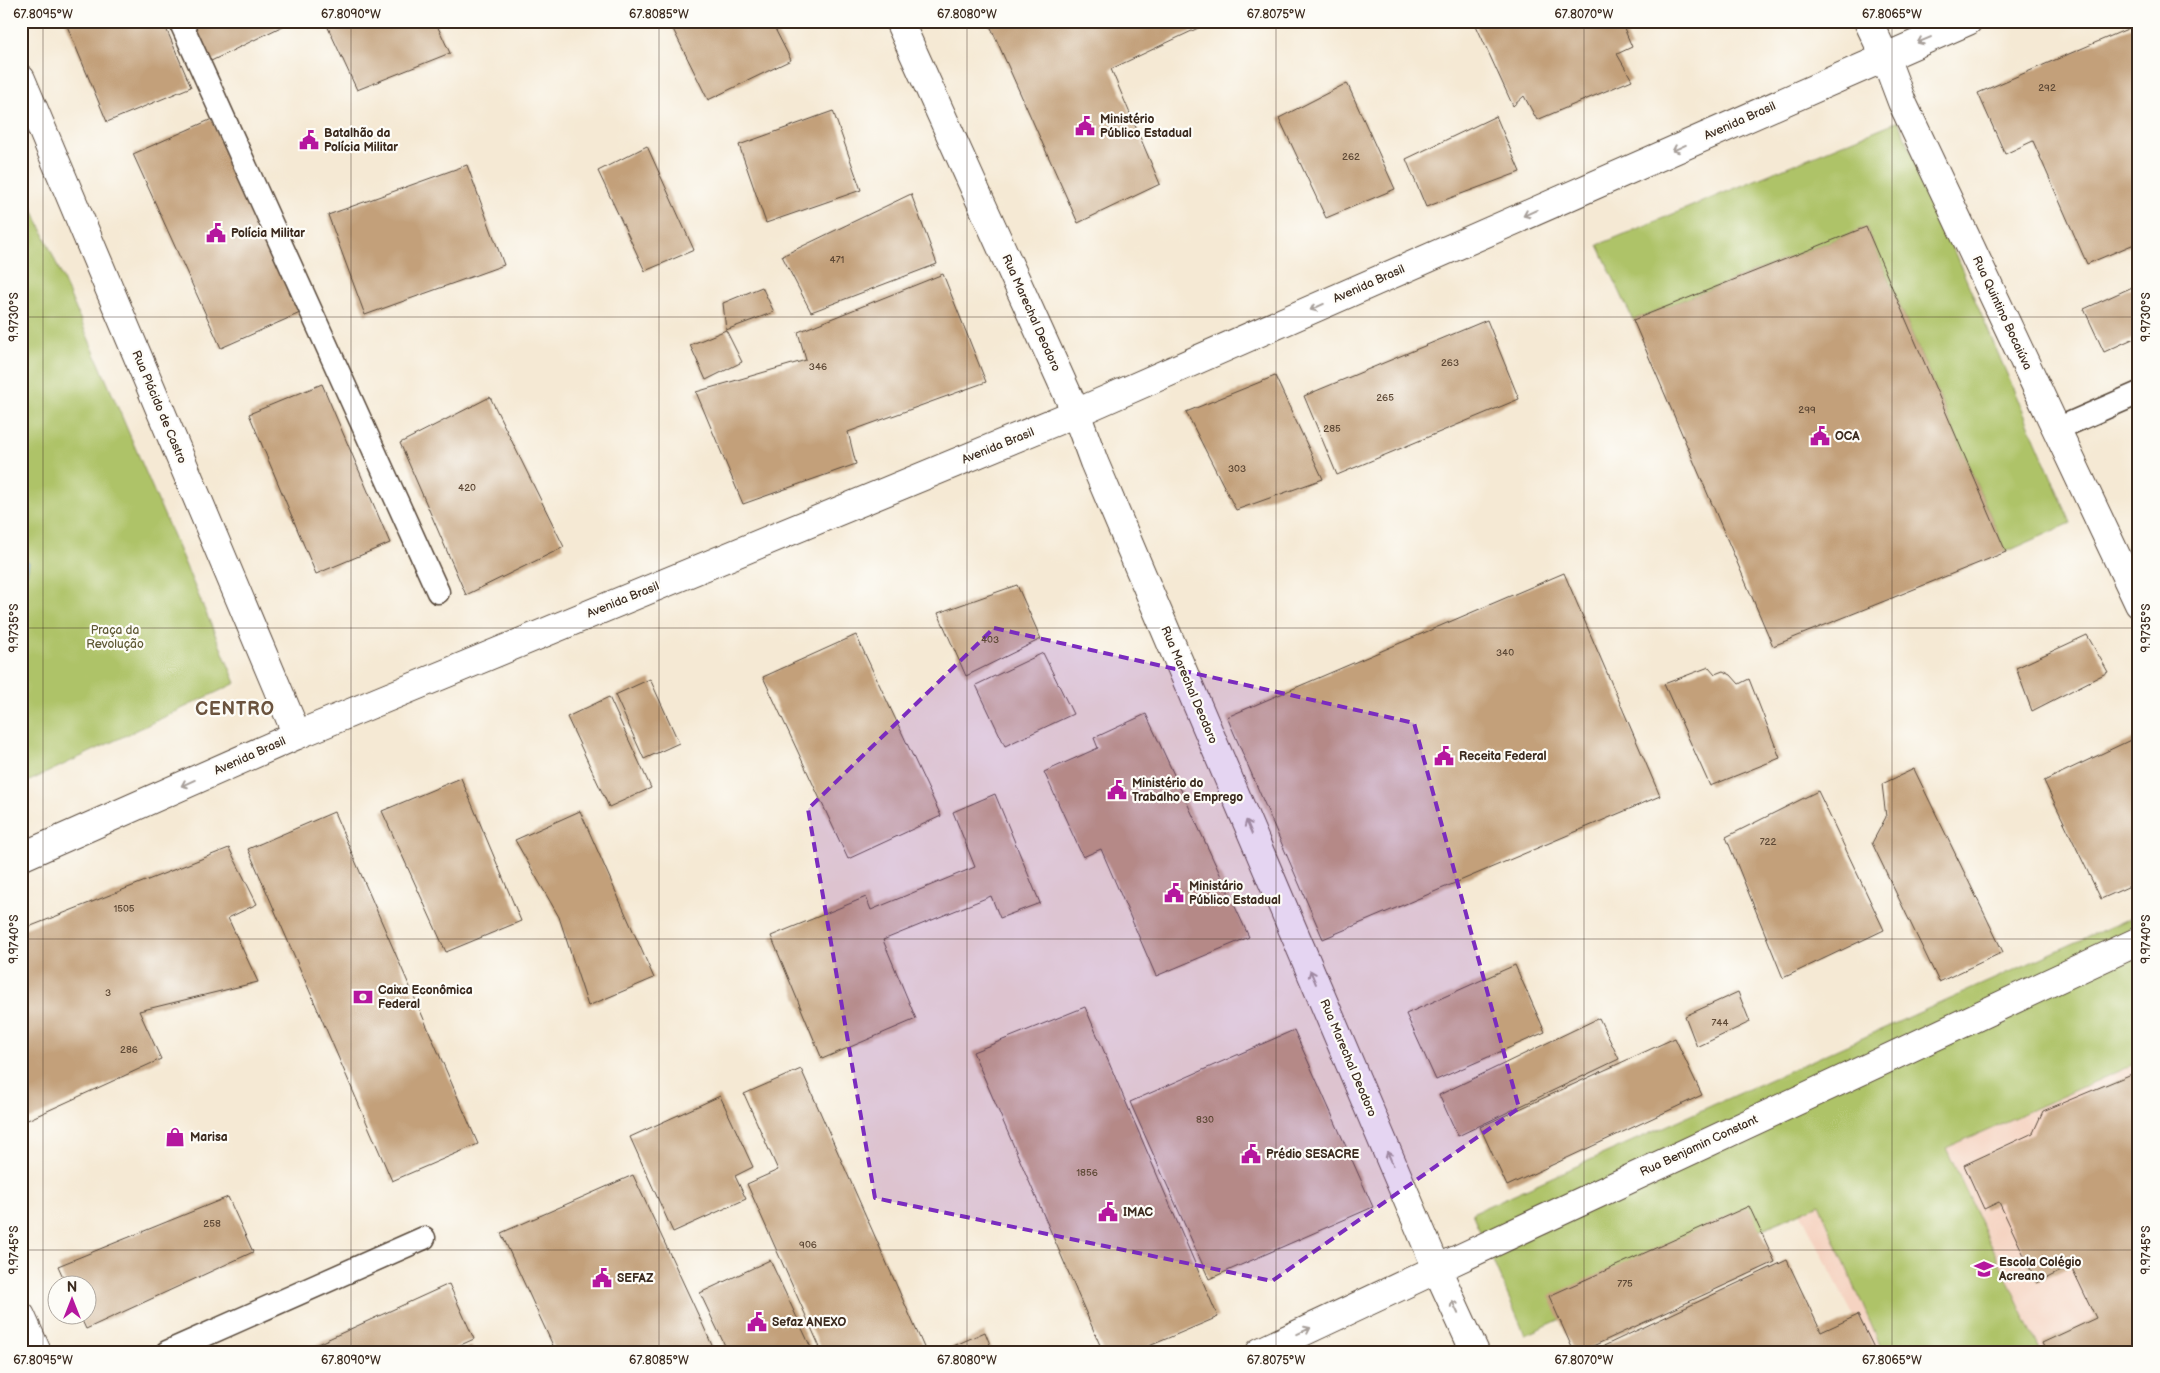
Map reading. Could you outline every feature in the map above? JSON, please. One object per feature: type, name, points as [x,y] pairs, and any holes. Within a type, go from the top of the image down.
[{"type":"street","name":"Rua Marechal Deodoro","points":[[899,21],[1076,413],[1102,480],[1437,1269],[1475,1352]]},
{"type":"street","name":"Rua Quintino Bocaiúva","points":[[1868,21],[1885,57],[1902,102],[2139,604]]},
{"type":"street","name":"Avenida Brasil","points":[[21,857],[297,735],[1076,413],[1968,21]]},
{"type":"street","name":"Rua Plácido de Castro","points":[[21,79],[297,735]]},
{"type":"street","name":"Rua Benjamin Constant","points":[[1260,1352],[2139,941]]},
{"type":"street","points":[[21,1316],[37,1352]]},
{"type":"lane","points":[[180,21],[438,592]]},
{"type":"lane","points":[[2057,429],[2139,393]]},
{"type":"lane","points":[[167,1352],[424,1238]]},
{"type":"highlighted area","points":[[994,628],[1414,723],[1519,1108],[1272,1281],[875,1198],[808,809]]},
{"type":"shaded area","name":"Escola Colégio Acreano","points":[[2139,1058],[2139,1335],[2098,1352],[1872,1352],[1795,1202]]},
{"type":"green space","points":[[1898,121],[2071,523],[2006,552],[1866,227],[1633,320],[1598,245]]},
{"type":"green space","name":"Praça da Revolução","points":[[21,181],[236,683],[21,785]]},
{"type":"green space","points":[[2139,914],[2139,1062],[1946,1148],[2041,1352],[1883,1352],[1819,1204],[1525,1335],[1472,1213]]},
{"type":"water","points":[[21,557],[29,562],[27,574],[21,575]]},
{"type":"building","points":[[65,21],[163,21],[191,87],[107,122]]},
{"type":"building","points":[[189,21],[293,21],[207,63]]},
{"type":"building","points":[[325,21],[435,21],[450,53],[357,90]]},
{"type":"building","points":[[669,21],[771,21],[791,60],[708,100]]},
{"type":"building","name":"Ministério Público Estadual","points":[[988,21],[1213,21],[1111,69],[1160,184],[1078,223]]},
{"type":"building","points":[[1474,21],[1621,21],[1632,47],[1617,54],[1632,80],[1537,120],[1524,96],[1513,106]]},
{"type":"building","points":[[2139,24],[2139,242],[2087,264],[2033,141],[2005,154],[1978,93]]},
{"type":"building","points":[[1347,83],[1395,189],[1326,218],[1279,118]]},
{"type":"building","points":[[833,111],[861,190],[766,223],[739,145]]},
{"type":"building","points":[[1496,116],[1520,172],[1426,207],[1406,159]]},
{"type":"building","name":"Polícia Militar","points":[[212,119],[300,313],[221,348],[133,154]]},
{"type":"building","points":[[647,146],[694,250],[645,271],[598,171]]},
{"type":"building","points":[[467,165],[504,265],[365,315],[328,215]]},
{"type":"building","points":[[911,194],[937,264],[811,312],[782,256]]},
{"type":"building","name":"OCA","points":[[1866,227],[2006,552],[1773,646],[1633,320]]},
{"type":"building","points":[[943,274],[986,382],[848,432],[856,464],[743,504],[696,392],[806,360],[798,332]]},
{"type":"building","points":[[2139,284],[2139,336],[2104,352],[2084,309]]},
{"type":"building","points":[[762,287],[774,312],[726,330],[723,303]]},
{"type":"building","points":[[1487,320],[1519,399],[1337,475],[1304,396]]},
{"type":"building","points":[[726,330],[742,362],[706,380],[690,345]]},
{"type":"building","points":[[1275,376],[1323,479],[1236,510],[1186,412]]},
{"type":"building","points":[[322,384],[390,543],[316,574],[249,414]]},
{"type":"building","points":[[490,397],[564,547],[466,595],[400,443]]},
{"type":"building","name":"Receita Federal","points":[[1564,573],[1660,796],[1323,939],[1227,717]]},
{"type":"building","points":[[1017,585],[1041,639],[966,676],[938,613]]},
{"type":"building","points":[[856,635],[941,816],[848,859],[763,677]]},
{"type":"building","points":[[2087,635],[2108,672],[2032,711],[2016,668]]},
{"type":"building","points":[[1043,653],[1073,714],[1005,746],[976,685]]},
{"type":"building","points":[[1709,667],[1715,674],[1723,671],[1731,675],[1739,684],[1749,679],[1780,758],[1710,786],[1664,684]]},
{"type":"building","points":[[650,679],[679,743],[644,759],[615,695]]},
{"type":"building","points":[[609,697],[651,788],[609,807],[567,717]]},
{"type":"building","points":[[1146,714],[1249,937],[1156,976],[1101,849],[1083,857],[1044,772],[1098,748],[1094,738]]},
{"type":"building","points":[[2139,736],[2139,882],[2101,899],[2044,781]]},
{"type":"building","points":[[1914,769],[2003,952],[1939,982],[1872,843],[1886,817],[1882,784]]},
{"type":"building","points":[[461,778],[521,921],[446,952],[382,811]]},
{"type":"building","points":[[1818,791],[1884,930],[1783,978],[1726,837]]},
{"type":"building","points":[[995,794],[1040,903],[1000,918],[991,896],[883,940],[916,1019],[822,1059],[771,936],[866,897],[871,910],[975,867],[953,812]]},
{"type":"building","points":[[580,811],[654,978],[588,1006],[559,917],[515,840]]},
{"type":"building","name":"Caixa Econômica Federal","points":[[334,812],[478,1144],[392,1181],[248,849]]},
{"type":"building","points":[[229,848],[257,904],[228,918],[258,982],[139,1011],[161,1059],[21,1123],[21,930]]},
{"type":"building","points":[[1515,965],[1545,1032],[1436,1080],[1406,1014]]},
{"type":"building","points":[[1738,992],[1750,1022],[1697,1047],[1685,1016]]},
{"type":"building","name":"IMAC","points":[[1085,1007],[1218,1317],[1135,1352],[1103,1352],[973,1052]]},
{"type":"building","points":[[1599,1018],[1619,1059],[1458,1136],[1439,1095]]},
{"type":"building","name":"Prédio SESACRE","points":[[1294,1030],[1373,1207],[1209,1279],[1130,1102]]},
{"type":"building","points":[[1675,1038],[1702,1095],[1507,1186],[1480,1127]]},
{"type":"building","points":[[801,1069],[926,1352],[822,1352],[747,1184],[778,1170],[744,1094]]},
{"type":"building","points":[[2139,1071],[2139,1352],[2046,1352],[2042,1343],[2096,1318],[2071,1266],[2037,1283],[1999,1202],[1984,1209],[1964,1165],[2033,1133],[2043,1111]]},
{"type":"building","points":[[720,1096],[753,1167],[735,1176],[746,1199],[673,1232],[630,1137]]},
{"type":"building","name":"SEFAZ","points":[[633,1175],[715,1352],[556,1352],[501,1233]]},
{"type":"building","points":[[228,1197],[253,1252],[98,1323],[98,1276],[62,1276],[58,1266]]},
{"type":"building","points":[[1749,1206],[1775,1262],[1580,1352],[1574,1352],[1549,1296]]},
{"type":"building","name":"Sefaz ANEXO","points":[[770,1260],[813,1352],[728,1352],[700,1293]]},
{"type":"building","points":[[1787,1260],[1821,1332],[1858,1315],[1876,1352],[1591,1352]]},
{"type":"building","points":[[449,1284],[474,1339],[445,1352],[300,1352]]},
{"type":"building","points":[[985,1332],[993,1352],[940,1352]]},
{"type":"building","points":[[471,1346],[474,1352],[458,1352]]},
{"type":"place","name":"Ministério Público Estadual","points":[[1085,126]]},
{"type":"place","name":"Batalhão da Polícia Militar","points":[[309,140]]},
{"type":"place","name":"Polícia Militar","points":[[216,233]]},
{"type":"place","name":"OCA","points":[[1820,436]]},
{"type":"place","name":"Receita Federal","points":[[1444,756]]},
{"type":"place","name":"Ministério do Trabalho e Emprego","points":[[1117,790]]},
{"type":"place","name":"Ministário Público Estadual","points":[[1174,893]]},
{"type":"place","name":"Caixa Econômica Federal","points":[[363,997]]},
{"type":"place","name":"Marisa","points":[[175,1137]]},
{"type":"place","name":"Prédio SESACRE","points":[[1251,1154]]},
{"type":"place","name":"IMAC","points":[[1108,1212]]},
{"type":"place","name":"Escola Colégio Acreano","points":[[1984,1269]]},
{"type":"place","name":"SEFAZ","points":[[602,1278]]},
{"type":"place","name":"Sefaz ANEXO","points":[[757,1322]]},
{"type":"district","name":"CENTRO","points":[[235,709]]}]
